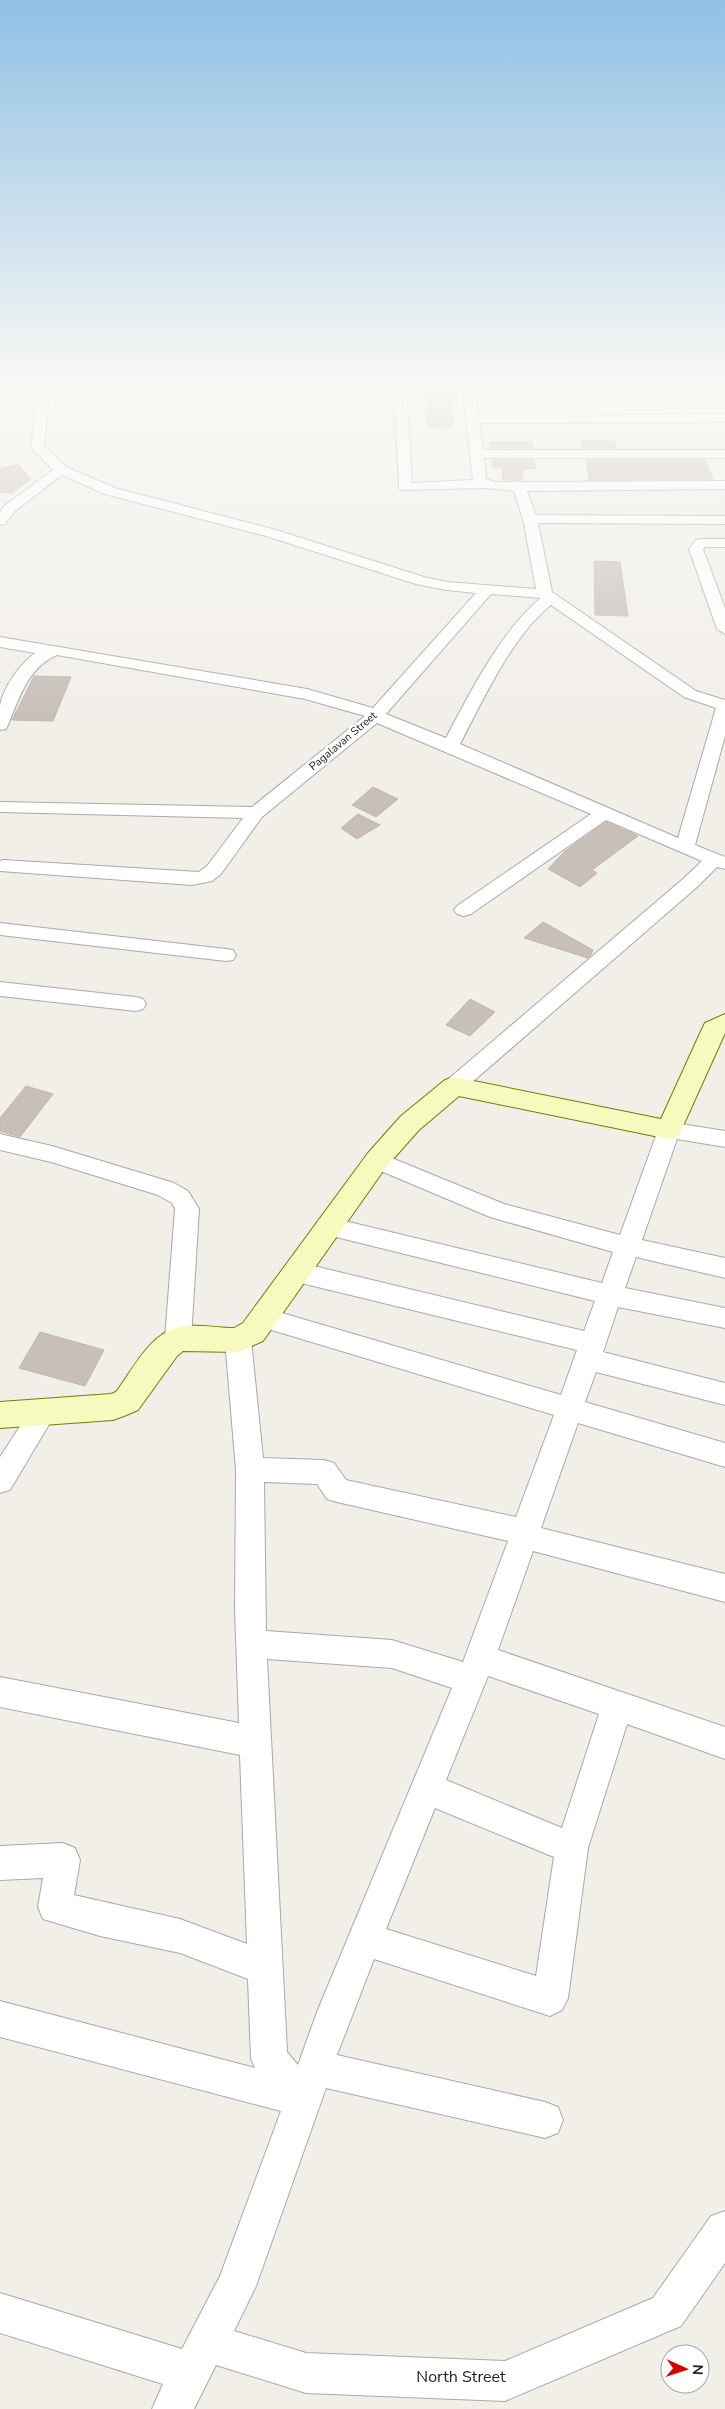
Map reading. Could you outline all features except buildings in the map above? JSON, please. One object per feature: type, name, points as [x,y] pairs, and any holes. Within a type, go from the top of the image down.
[{"type":"street","points":[[0,521],[9,509],[27,495]]},
{"type":"street","points":[[127,495],[271,533],[421,581],[548,596],[690,694],[725,706],[685,848]]},
{"type":"street","points":[[522,495],[530,519],[548,596]]},
{"type":"street","points":[[530,519],[725,520]]},
{"type":"street","points":[[725,543],[700,544],[696,549],[725,629]]},
{"type":"street","name":"Pagalavan Street","points":[[2,866],[192,880],[205,877],[214,870],[256,813],[376,715],[486,590]]},
{"type":"street","points":[[450,746],[486,678],[532,613],[548,596]]},
{"type":"street","points":[[0,642],[50,651],[62,650],[293,691],[376,715],[685,848],[720,861]]},
{"type":"street","points":[[0,725],[27,667],[50,651]]},
{"type":"street","points":[[0,807],[256,813]]},
{"type":"street","points":[[464,910],[604,813]]},
{"type":"street","points":[[0,1414],[97,1410],[113,1407],[127,1401],[166,1347],[178,1339],[238,1340],[253,1332],[265,1318],[328,1226],[377,1160],[410,1123],[690,883],[720,861]]},
{"type":"street","points":[[0,929],[226,955]]},
{"type":"street","points":[[0,989],[136,1004]]},
{"type":"street","points":[[172,2409],[236,2286],[309,2083],[365,1939],[475,1669],[669,1130],[714,1029],[725,1022]]},
{"type":"street","points":[[454,1086],[669,1130],[725,1139]]},
{"type":"street","points":[[0,1142],[52,1154],[166,1189],[180,1197],[187,1209],[178,1339]]},
{"type":"street","points":[[377,1160],[498,1211],[627,1246],[725,1268]]},
{"type":"street","points":[[328,1226],[610,1295],[725,1318]]},
{"type":"street","points":[[297,1272],[589,1351],[725,1394]]},
{"type":"street","points":[[265,1318],[570,1407],[725,1455]]},
{"type":"street","points":[[238,1340],[250,1470],[251,1644],[269,2058],[309,2083]]},
{"type":"street","points":[[0,1481],[44,1411]]},
{"type":"street","points":[[250,1470],[324,1472],[337,1490],[524,1534],[725,1588]]},
{"type":"street","points":[[251,1644],[392,1654],[475,1669],[617,1706],[725,1743]]},
{"type":"street","points":[[0,1692],[256,1742]]},
{"type":"street","points":[[365,1939],[550,1998],[572,1848],[617,1706]]},
{"type":"street","points":[[426,1788],[572,1848]]},
{"type":"street","points":[[0,1863],[63,1860],[55,1907],[100,1919],[180,1936],[266,1968]]},
{"type":"street","points":[[0,2019],[309,2083],[545,2120]]},
{"type":"street","name":"North Street","points":[[0,2313],[199,2357],[306,2373],[505,2381],[667,2312],[725,2230]]}]
